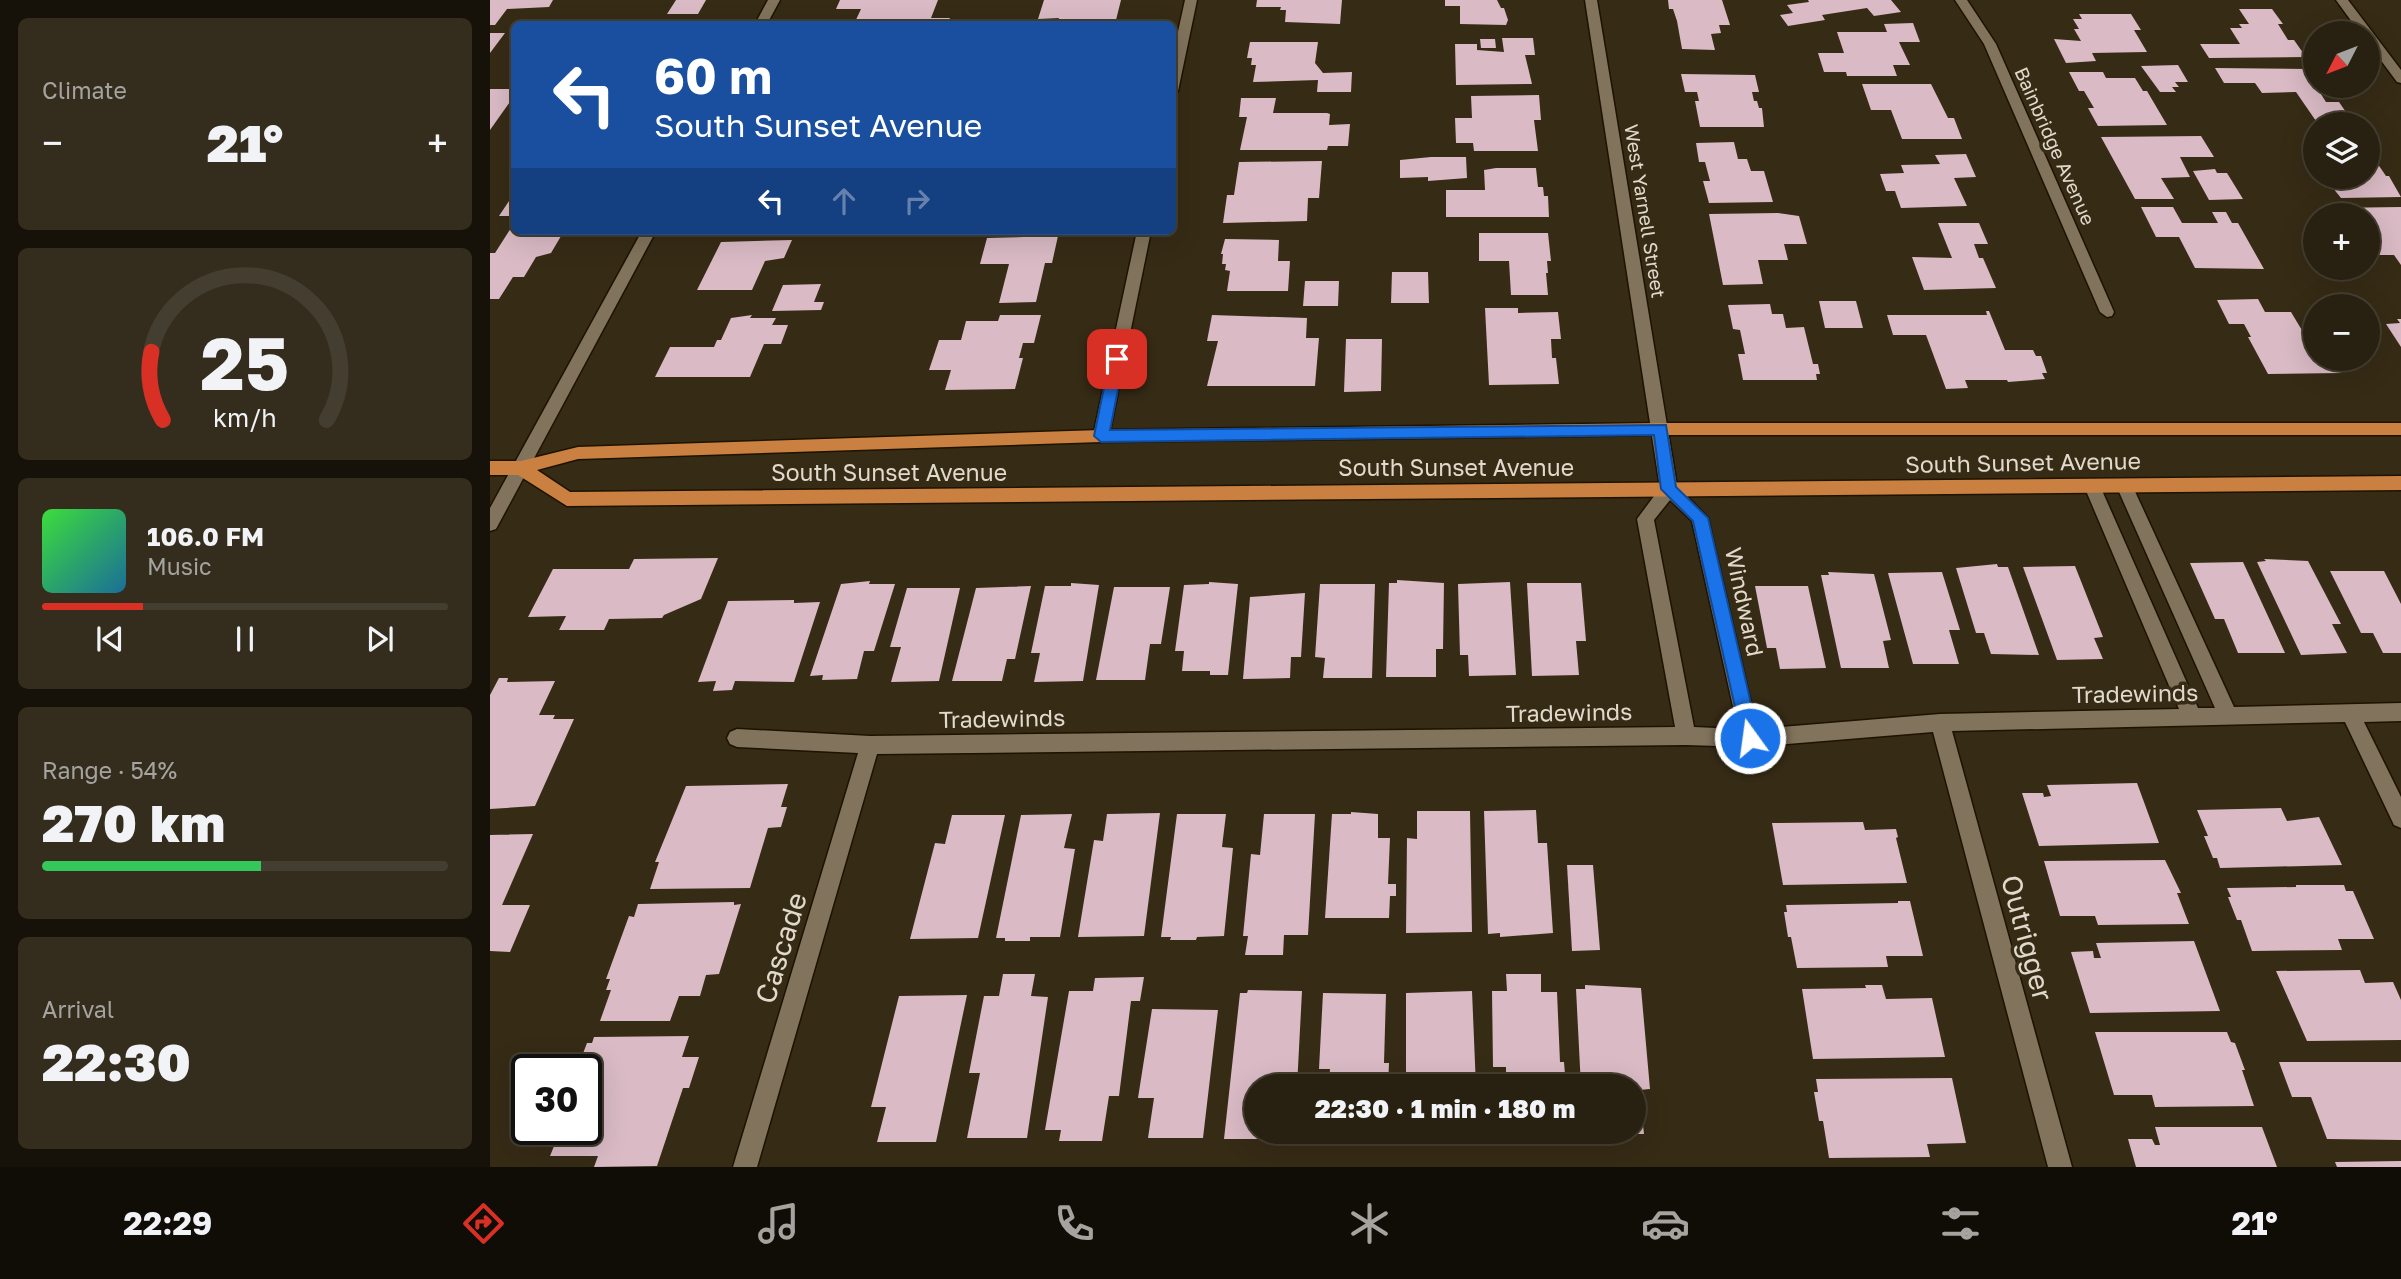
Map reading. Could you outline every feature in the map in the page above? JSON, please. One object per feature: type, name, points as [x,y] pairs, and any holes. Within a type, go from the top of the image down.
[{"type":"main road","name":"South Sunset Avenue","points":[[490,468],[522,468],[579,453],[1101,436],[1661,429],[2401,429]]},
{"type":"main road","name":"South Sunset Avenue","points":[[522,468],[567,499],[2401,483]]},
{"type":"street","points":[[763,21],[774,0]]},
{"type":"street","points":[[1176,72],[1191,0]]},
{"type":"street","name":"West Yarnell Street","points":[[1591,0],[1661,429]]},
{"type":"street","name":"Bainbridge Avenue","points":[[1961,0],[1990,44],[2107,312]]},
{"type":"street","points":[[2342,0],[2357,21]]},
{"type":"street","points":[[2380,51],[2401,79]]},
{"type":"street","points":[[490,524],[647,235]]},
{"type":"street","points":[[1101,436],[1143,235]]},
{"type":"street","points":[[1661,429],[1669,489],[1645,519],[1686,736]]},
{"type":"street","points":[[2124,485],[2228,715]]},
{"type":"street","points":[[2092,486],[2192,717]]},
{"type":"street","name":"Windward","points":[[1669,489],[1700,518],[1750,738]]},
{"type":"street","name":"Tradewinds","points":[[737,738],[870,745],[1686,736],[1750,738],[1940,723],[2401,712]]},
{"type":"street","points":[[2350,713],[2401,818]]},
{"type":"street","name":"Outrigger","points":[[1940,723],[2060,1167]]},
{"type":"street","name":"Cascade","points":[[745,1167],[870,745]]},
{"type":"building","points":[[490,0],[553,0],[549,7],[507,9],[495,25],[490,25]]},
{"type":"building","points":[[676,0],[706,0],[698,14],[667,14]]},
{"type":"building","points":[[840,0],[938,0],[931,18],[950,18],[948,21],[855,21],[861,9],[836,9]]},
{"type":"building","points":[[1044,0],[1121,0],[1116,21],[1038,19]]},
{"type":"building","points":[[1257,0],[1342,0],[1340,24],[1285,22],[1286,10],[1280,10],[1281,7],[1256,7]]},
{"type":"building","points":[[1445,0],[1497,0],[1501,8],[1504,8],[1508,20],[1506,25],[1460,24],[1460,6],[1445,6]]},
{"type":"building","points":[[1668,0],[1722,0],[1730,25],[1719,25],[1721,33],[1711,34],[1715,50],[1682,49],[1677,21],[1673,9],[1669,9]]},
{"type":"building","points":[[1808,0],[1891,0],[1901,12],[1874,16],[1867,8],[1822,15],[1825,20],[1788,26],[1780,15],[1793,13],[1787,5],[1809,2]]},
{"type":"building","points":[[2239,9],[2272,9],[2283,24],[2278,24],[2288,40],[2294,40],[2303,57],[2209,58],[2200,44],[2240,44],[2230,28],[2242,28],[2239,24],[2249,24]]},
{"type":"building","points":[[2079,14],[2131,14],[2141,30],[2134,30],[2147,52],[2092,53],[2096,61],[2066,63],[2054,39],[2081,41],[2074,29],[2079,29],[2073,19],[2082,19]]},
{"type":"building","points":[[1913,23],[1920,42],[1899,42],[1910,65],[1893,65],[1897,76],[1847,76],[1846,72],[1824,72],[1818,53],[1844,53],[1837,32],[1887,32],[1884,24]]},
{"type":"building","points":[[490,33],[505,33],[490,53]]},
{"type":"building","points":[[1502,38],[1533,38],[1535,55],[1525,55],[1532,84],[1456,85],[1455,44],[1477,44],[1477,50],[1504,52]]},
{"type":"building","points":[[1480,39],[1495,39],[1496,48],[1481,48]]},
{"type":"building","points":[[1250,42],[1318,42],[1315,63],[1323,73],[1352,72],[1351,92],[1317,92],[1318,80],[1253,82],[1256,65],[1251,65],[1252,58],[1247,58]]},
{"type":"building","points":[[2178,65],[2188,82],[2175,82],[2179,87],[2172,87],[2176,92],[2160,92],[2141,66]]},
{"type":"building","points":[[2215,68],[2303,69],[2303,98],[2323,98],[2326,102],[2339,102],[2346,112],[2310,112],[2296,92],[2262,93],[2255,83],[2224,83]]},
{"type":"building","points":[[2069,72],[2103,72],[2106,78],[2135,78],[2143,91],[2147,91],[2167,125],[2098,126],[2088,108],[2094,108],[2084,91],[2079,91]]},
{"type":"building","points":[[1681,74],[1755,75],[1759,92],[1752,92],[1754,101],[1762,108],[1764,127],[1700,127],[1695,101],[1699,101],[1697,92],[1685,92]]},
{"type":"building","points":[[1862,84],[1931,84],[1948,118],[1954,118],[1962,139],[1902,139],[1891,110],[1871,110]]},
{"type":"building","points":[[490,89],[511,89],[511,100],[490,130]]},
{"type":"building","points":[[1539,95],[1541,120],[1534,120],[1538,151],[1474,151],[1473,143],[1456,143],[1455,118],[1472,118],[1471,96]]},
{"type":"building","points":[[1241,98],[1276,98],[1273,113],[1330,114],[1329,125],[1350,124],[1348,146],[1328,146],[1327,150],[1240,150],[1247,117],[1239,117]]},
{"type":"building","points":[[2201,136],[2214,157],[2180,157],[2190,177],[2161,178],[2174,199],[2135,199],[2101,137]]},
{"type":"building","points":[[1734,142],[1738,159],[1747,159],[1751,171],[1764,171],[1773,202],[1709,203],[1703,181],[1710,181],[1705,162],[1699,162],[1696,143]]},
{"type":"building","points":[[1966,154],[1976,177],[1954,178],[1967,206],[1901,208],[1895,191],[1886,191],[1880,174],[1904,173],[1901,165],[1940,164],[1935,155]]},
{"type":"building","points":[[1466,157],[1467,178],[1428,181],[1428,177],[1400,178],[1400,160]]},
{"type":"building","points":[[1322,161],[1319,198],[1308,198],[1307,221],[1223,223],[1227,195],[1234,195],[1239,162]]},
{"type":"building","points":[[2380,167],[2389,176],[2401,197],[2341,198],[2334,189],[2380,189]]},
{"type":"building","points":[[1536,168],[1538,187],[1543,187],[1544,196],[1548,196],[1549,217],[1446,217],[1446,190],[1485,190],[1484,170]]},
{"type":"building","points":[[2215,169],[2217,173],[2227,173],[2243,199],[2209,200],[2193,171]]},
{"type":"building","points":[[511,198],[511,216],[499,216]]},
{"type":"building","points":[[2141,207],[2173,207],[2182,223],[2218,223],[2212,212],[2226,212],[2232,223],[2238,223],[2264,269],[2195,268],[2179,237],[2156,237]]},
{"type":"building","points":[[2380,207],[2401,207],[2401,265],[2394,255],[2380,255]]},
{"type":"building","points":[[1778,213],[1799,216],[1807,244],[1784,244],[1788,260],[1758,260],[1763,284],[1723,285],[1709,214]]},
{"type":"building","points":[[1938,223],[1979,223],[1988,244],[1974,244],[1996,288],[1924,290],[1912,257],[1952,258]]},
{"type":"building","points":[[511,228],[511,235],[562,235],[551,253],[536,257],[524,277],[513,277],[499,299],[490,299],[490,253],[495,253]]},
{"type":"building","points":[[1479,233],[1548,233],[1551,261],[1547,261],[1548,295],[1511,295],[1509,261],[1479,261]]},
{"type":"building","points":[[1058,236],[1052,263],[1045,263],[1036,302],[999,303],[1009,264],[980,264],[987,238]]},
{"type":"building","points":[[1225,239],[1279,240],[1278,261],[1290,261],[1288,291],[1227,291],[1230,271],[1225,270],[1226,264],[1222,264],[1221,254]]},
{"type":"building","points":[[792,240],[784,258],[765,261],[752,290],[697,290],[721,242]]},
{"type":"building","points":[[1392,272],[1428,272],[1429,303],[1391,303]]},
{"type":"building","points":[[1305,281],[1339,281],[1338,306],[1303,306]]},
{"type":"building","points":[[821,284],[814,302],[824,302],[821,310],[772,311],[783,285]]},
{"type":"building","points":[[2258,299],[2265,312],[2291,312],[2303,332],[2303,371],[2342,373],[2268,374],[2244,324],[2229,324],[2217,300]]},
{"type":"building","points":[[1819,301],[1856,301],[1863,328],[1825,328]]},
{"type":"building","points":[[1770,304],[1772,314],[1783,314],[1786,328],[1804,327],[1813,364],[1818,364],[1820,374],[1816,374],[1817,380],[1743,380],[1738,354],[1745,354],[1740,330],[1733,329],[1728,305]]},
{"type":"building","points":[[1485,308],[1518,308],[1518,313],[1558,312],[1561,339],[1551,339],[1552,358],[1556,358],[1559,384],[1489,385]]},
{"type":"building","points":[[1986,311],[1989,311],[2005,350],[2033,350],[2036,356],[2041,356],[2047,373],[2042,373],[2045,379],[2008,382],[1965,380],[1968,388],[1946,389],[1926,335],[1893,335],[1887,315],[1987,315]]},
{"type":"building","points":[[752,315],[750,318],[776,318],[772,325],[788,325],[781,344],[764,344],[750,377],[655,377],[670,347],[714,347],[717,340],[721,340],[731,318]]},
{"type":"building","points":[[1000,315],[1041,315],[1034,343],[1023,343],[1019,358],[1023,358],[1015,389],[945,390],[951,370],[929,370],[939,340],[961,340],[966,321],[998,321]]},
{"type":"building","points":[[1212,315],[1307,318],[1306,338],[1319,338],[1315,386],[1207,386],[1218,341],[1207,341]]},
{"type":"building","points":[[2397,319],[2401,319],[2401,347],[2386,324],[2400,323]]},
{"type":"building","points":[[1346,339],[1382,339],[1381,391],[1344,392]]},
{"type":"building","points":[[718,558],[701,599],[662,618],[609,619],[604,630],[559,630],[566,616],[528,617],[553,569],[629,569],[634,559]]},
{"type":"building","points":[[2264,559],[2308,561],[2341,624],[2332,624],[2347,653],[2301,655],[2257,562],[2266,561]]},
{"type":"building","points":[[2243,562],[2285,653],[2238,653],[2224,619],[2215,619],[2190,563]]},
{"type":"building","points":[[1997,564],[1998,567],[2008,567],[2039,655],[1991,654],[1984,633],[1976,633],[1956,568]]},
{"type":"building","points":[[2075,566],[2103,637],[2094,638],[2103,659],[2057,660],[2023,567]]},
{"type":"building","points":[[2330,571],[2384,571],[2401,604],[2401,653],[2383,653],[2373,633],[2361,633]]},
{"type":"building","points":[[1828,572],[1874,574],[1891,640],[1883,641],[1889,668],[1841,668],[1821,575],[1829,575]]},
{"type":"building","points":[[1942,572],[1960,630],[1949,630],[1959,664],[1913,664],[1888,573]]},
{"type":"building","points":[[1397,580],[1444,583],[1443,649],[1436,649],[1436,677],[1386,677],[1389,583],[1397,583]]},
{"type":"building","points":[[870,581],[869,584],[895,584],[874,651],[864,651],[857,679],[822,680],[823,675],[810,676],[841,584]]},
{"type":"building","points":[[1209,582],[1238,584],[1228,675],[1210,675],[1210,671],[1182,671],[1184,651],[1175,651],[1184,585]]},
{"type":"building","points":[[1510,582],[1516,675],[1469,676],[1468,655],[1460,655],[1458,584]]},
{"type":"building","points":[[1071,583],[1099,585],[1083,681],[1034,682],[1040,653],[1031,653],[1045,586],[1071,586]]},
{"type":"building","points":[[1527,583],[1581,583],[1586,641],[1576,641],[1579,675],[1532,676]]},
{"type":"building","points":[[1320,584],[1375,584],[1372,678],[1323,678],[1325,658],[1315,657]]},
{"type":"building","points":[[1031,586],[1015,659],[1007,659],[1002,681],[952,681],[976,588]]},
{"type":"building","points":[[1755,586],[1808,586],[1826,668],[1780,669],[1776,648],[1767,648]]},
{"type":"building","points":[[1114,587],[1170,587],[1161,644],[1150,644],[1145,680],[1096,680]]},
{"type":"building","points":[[907,588],[960,588],[939,681],[891,682],[901,647],[890,647]]},
{"type":"building","points":[[1305,593],[1301,657],[1291,657],[1290,678],[1243,679],[1250,597]]},
{"type":"building","points":[[794,600],[794,603],[820,602],[794,682],[735,681],[732,690],[713,691],[716,681],[698,682],[728,601]]},
{"type":"building","points":[[499,678],[508,678],[507,682],[555,681],[539,715],[555,715],[553,719],[574,719],[535,806],[490,809],[490,695]]},
{"type":"building","points":[[2137,783],[2159,843],[2039,846],[2022,793],[2043,793],[2044,797],[2051,796],[2047,785]]},
{"type":"building","points":[[788,784],[781,807],[787,807],[781,827],[768,828],[750,888],[650,889],[659,862],[655,862],[686,786]]},
{"type":"building","points":[[2281,808],[2287,821],[2319,817],[2342,865],[2220,868],[2204,836],[2208,836],[2197,810]]},
{"type":"building","points":[[1536,810],[1538,843],[1547,843],[1553,933],[1500,937],[1500,933],[1488,934],[1484,811]]},
{"type":"building","points":[[1417,811],[1470,811],[1472,932],[1406,933],[1407,838],[1417,839]]},
{"type":"building","points":[[1160,813],[1144,936],[1078,937],[1094,840],[1103,841],[1107,814]]},
{"type":"building","points":[[1072,814],[1064,848],[1075,849],[1060,937],[1030,937],[1030,941],[1005,941],[1005,938],[996,938],[1021,815]]},
{"type":"building","points":[[1177,814],[1226,814],[1222,847],[1233,848],[1224,936],[1197,937],[1196,940],[1170,940],[1171,937],[1161,937]]},
{"type":"building","points":[[1264,814],[1315,814],[1308,935],[1284,935],[1283,955],[1245,955],[1248,936],[1243,936],[1251,854],[1260,855]]},
{"type":"building","points":[[1332,814],[1378,814],[1378,838],[1390,838],[1388,884],[1396,884],[1396,896],[1390,896],[1389,918],[1325,918]]},
{"type":"building","points":[[952,815],[1005,815],[978,938],[910,939],[935,843],[945,844]]},
{"type":"building","points":[[1863,822],[1865,830],[1896,829],[1907,883],[1783,885],[1772,823]]},
{"type":"building","points":[[533,834],[502,905],[530,905],[510,952],[490,951],[490,835]]},
{"type":"building","points":[[2165,860],[2181,893],[2177,893],[2189,924],[2098,925],[2095,916],[2060,916],[2044,861]]},
{"type":"building","points":[[1567,865],[1593,865],[1600,950],[1572,951]]},
{"type":"building","points":[[2344,885],[2346,891],[2353,891],[2374,939],[2338,939],[2342,950],[2252,951],[2241,920],[2237,920],[2227,888]]},
{"type":"building","points":[[1910,901],[1923,956],[1886,956],[1888,967],[1797,968],[1791,937],[1788,937],[1784,912],[1787,912],[1786,905]]},
{"type":"building","points":[[734,902],[734,905],[741,904],[719,974],[706,975],[700,996],[679,996],[670,1021],[600,1021],[611,990],[606,990],[610,979],[606,979],[629,916],[634,917],[638,904]]},
{"type":"building","points":[[2194,941],[2220,1011],[2090,1013],[2071,952],[2093,951],[2094,958],[2101,958],[2096,943]]},
{"type":"building","points":[[2360,970],[2365,983],[2393,982],[2401,1000],[2401,1040],[2307,1041],[2276,971]]},
{"type":"building","points":[[1003,974],[1035,974],[1031,996],[1048,997],[1027,1138],[967,1138],[980,1073],[969,1073],[984,996],[999,996]]},
{"type":"building","points":[[1506,974],[1541,974],[1541,992],[1557,992],[1560,1062],[1564,1062],[1565,1074],[1506,1074],[1506,1067],[1493,1067],[1492,991],[1507,991]]},
{"type":"building","points":[[1144,977],[1140,1001],[1131,1001],[1119,1096],[1109,1096],[1102,1141],[1059,1141],[1061,1130],[1045,1130],[1069,991],[1093,991],[1095,978]]},
{"type":"building","points":[[1585,985],[1641,988],[1650,1089],[1646,1089],[1646,1074],[1580,1074],[1576,989],[1585,989]]},
{"type":"building","points":[[1865,985],[1882,985],[1886,999],[1932,998],[1945,1057],[1813,1059],[1802,989],[1866,988]]},
{"type":"building","points":[[1248,990],[1302,991],[1298,1074],[1244,1074],[1244,1139],[1224,1139],[1240,993],[1247,993]]},
{"type":"building","points":[[1472,991],[1475,1074],[1406,1074],[1406,993]]},
{"type":"building","points":[[1323,993],[1386,994],[1384,1063],[1389,1063],[1389,1074],[1330,1074],[1330,1069],[1319,1069]]},
{"type":"building","points":[[967,995],[936,1142],[877,1142],[886,1107],[871,1107],[899,996]]},
{"type":"building","points":[[1152,1009],[1218,1010],[1203,1138],[1148,1138],[1154,1098],[1138,1098]]},
{"type":"building","points":[[2095,1032],[2227,1032],[2231,1042],[2235,1043],[2245,1070],[2242,1070],[2254,1106],[2155,1107],[2152,1095],[2114,1095]]},
{"type":"building","points":[[689,1036],[682,1057],[699,1057],[689,1088],[683,1088],[657,1166],[594,1167],[598,1156],[550,1156],[554,1145],[602,1145],[602,1054],[583,1054],[587,1043],[592,1043],[594,1037]]},
{"type":"building","points":[[2279,1062],[2401,1062],[2401,1140],[2327,1139],[2311,1097],[2292,1097]]},
{"type":"building","points":[[1952,1078],[1966,1143],[1927,1144],[1930,1157],[1829,1158],[1823,1121],[1819,1121],[1814,1092],[1818,1092],[1816,1079]]},
{"type":"building","points":[[2155,1127],[2262,1127],[2277,1167],[2136,1167],[2128,1139],[2152,1139],[2155,1145],[2160,1145]]},
{"type":"building","points":[[2401,1161],[2401,1167],[2337,1167],[2335,1162]]},
{"type":"route","points":[[1117,359],[1101,436],[1661,429],[1669,489],[1700,518],[1750,738]]}]
